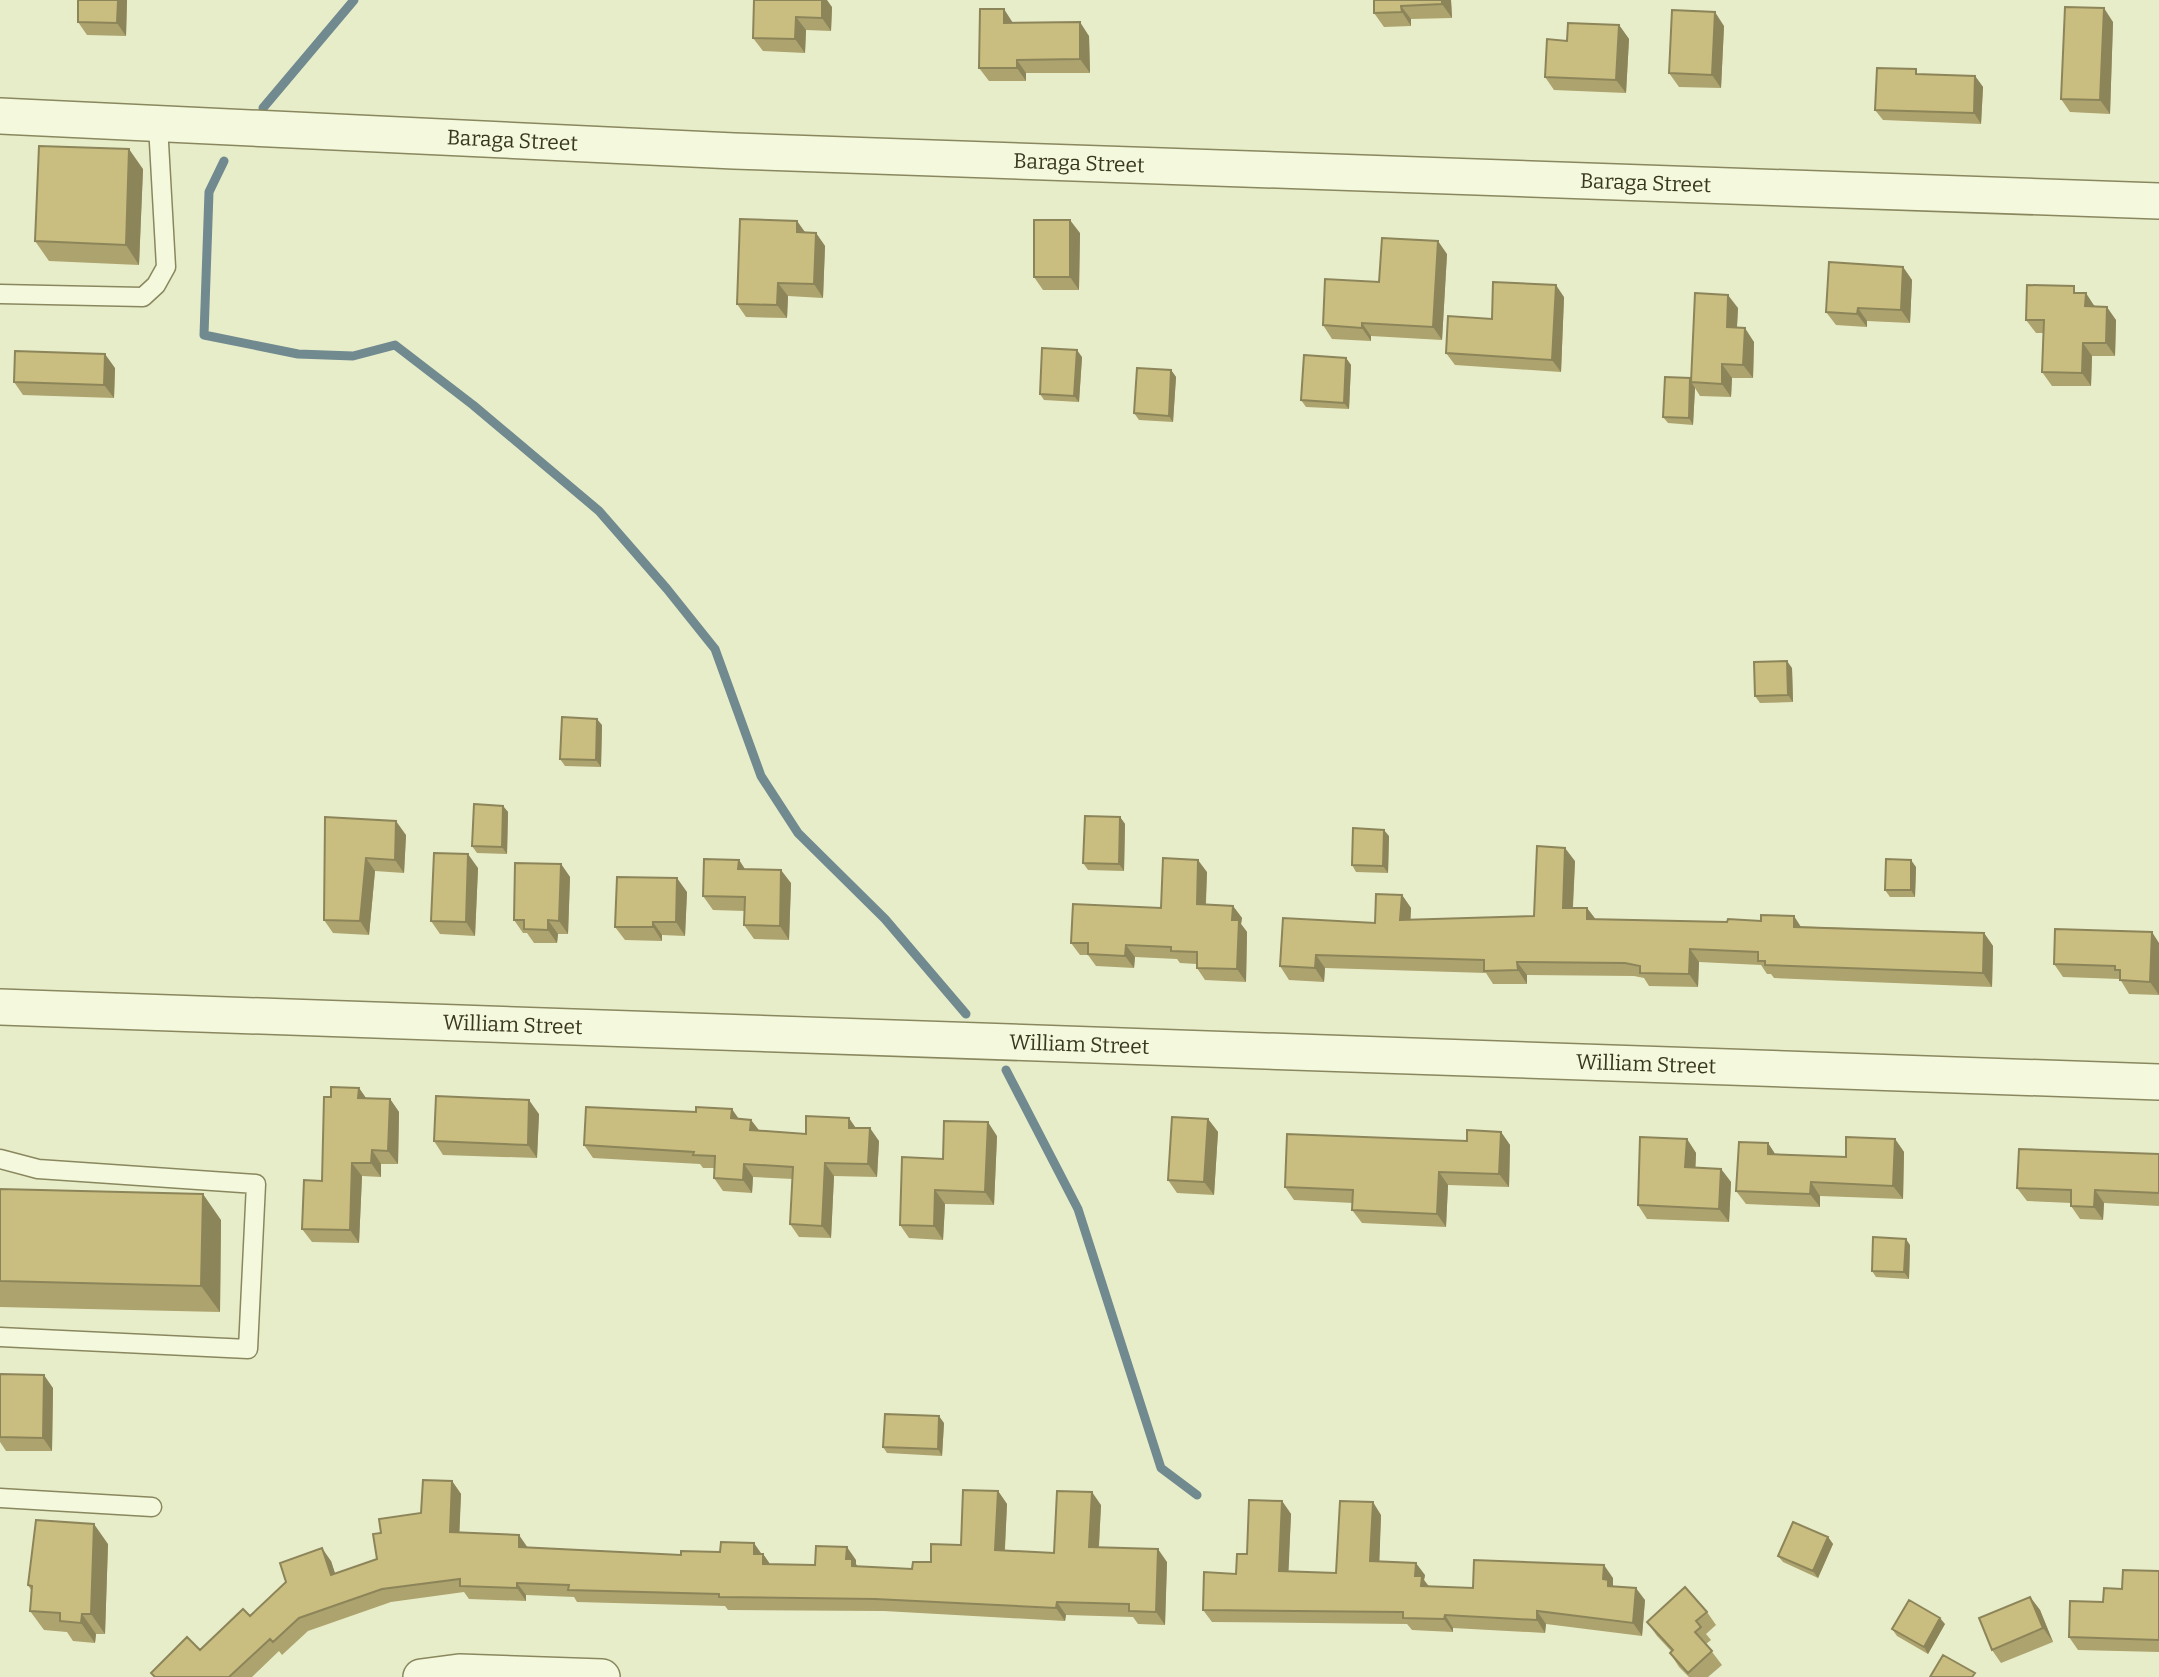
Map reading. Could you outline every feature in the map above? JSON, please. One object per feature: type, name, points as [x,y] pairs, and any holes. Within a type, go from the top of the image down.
[{"type":"street","name":"Baraga Street","points":[[0,116],[762,152],[2159,201]]},
{"type":"street","name":"William Street","points":[[0,1007],[2159,1082]]},
{"type":"street","points":[[421,1677],[459,1672],[602,1677]]},
{"type":"lane","points":[[0,295],[143,298],[156,285],[166,267],[158,125]]},
{"type":"lane","points":[[0,1159],[38,1169],[256,1184],[248,1349],[0,1337]]},
{"type":"lane","points":[[0,1498],[152,1507]]},
{"type":"building","points":[[78,0],[118,0],[117,23],[78,22]]},
{"type":"building","points":[[754,0],[822,0],[822,18],[796,17],[795,39],[753,38]]},
{"type":"building","points":[[1374,0],[1442,0],[1442,4],[1401,6],[1402,12],[1374,13]]},
{"type":"building","points":[[2065,7],[2104,8],[2100,100],[2061,99]]},
{"type":"building","points":[[980,9],[1004,9],[1004,23],[1080,22],[1080,59],[1017,60],[1017,68],[979,68]]},
{"type":"building","points":[[1672,10],[1715,12],[1712,75],[1669,73]]},
{"type":"building","points":[[1568,23],[1619,25],[1616,80],[1545,77],[1547,39],[1567,41]]},
{"type":"building","points":[[1877,68],[1916,69],[1916,74],[1975,76],[1974,113],[1875,110]]},
{"type":"building","points":[[39,146],[129,149],[126,245],[35,241]]},
{"type":"building","points":[[740,219],[797,221],[797,232],[816,233],[814,284],[778,283],[777,305],[737,304]]},
{"type":"building","points":[[1034,220],[1070,220],[1070,277],[1034,277]]},
{"type":"building","points":[[1382,238],[1438,241],[1433,327],[1362,323],[1362,328],[1323,325],[1325,279],[1379,282]]},
{"type":"building","points":[[1829,262],[1903,267],[1901,310],[1858,308],[1857,314],[1826,312]]},
{"type":"building","points":[[1493,282],[1556,285],[1552,360],[1446,353],[1448,316],[1492,319]]},
{"type":"building","points":[[2027,285],[2074,286],[2074,293],[2086,293],[2085,306],[2107,307],[2106,343],[2083,343],[2082,373],[2042,372],[2044,320],[2026,320]]},
{"type":"building","points":[[1695,293],[1728,295],[1727,327],[1745,328],[1743,365],[1722,364],[1722,384],[1691,382]]},
{"type":"building","points":[[1042,348],[1077,350],[1074,396],[1040,394]]},
{"type":"building","points":[[15,351],[105,354],[104,385],[14,382]]},
{"type":"building","points":[[1304,355],[1346,358],[1344,403],[1301,400]]},
{"type":"building","points":[[1137,368],[1171,370],[1169,416],[1134,413]]},
{"type":"building","points":[[1665,377],[1690,378],[1689,418],[1663,417]]},
{"type":"building","points":[[1787,661],[1788,695],[1755,696],[1754,662]]},
{"type":"building","points":[[562,717],[597,719],[596,760],[560,759]]},
{"type":"building","points":[[474,804],[503,806],[502,847],[472,846]]},
{"type":"building","points":[[1085,816],[1120,817],[1119,864],[1083,863]]},
{"type":"building","points":[[325,817],[396,821],[395,860],[366,858],[360,921],[324,920]]},
{"type":"building","points":[[1353,828],[1384,830],[1383,866],[1352,865]]},
{"type":"building","points":[[1537,846],[1565,848],[1563,908],[1587,908],[1587,919],[1727,922],[1728,919],[1761,921],[1761,915],[1794,916],[1794,927],[1984,933],[1983,973],[1765,965],[1765,961],[1758,961],[1758,952],[1690,949],[1689,974],[1640,973],[1640,966],[1625,963],[1517,962],[1518,970],[1484,971],[1484,960],[1316,955],[1315,968],[1280,966],[1283,918],[1375,923],[1376,894],[1402,895],[1400,920],[1534,916]]},
{"type":"building","points":[[434,853],[468,854],[466,922],[431,921]]},
{"type":"building","points":[[1163,858],[1198,860],[1197,904],[1233,906],[1232,920],[1239,920],[1237,969],[1197,968],[1197,952],[1171,951],[1171,947],[1126,945],[1125,956],[1088,954],[1088,943],[1071,943],[1073,904],[1161,908]]},
{"type":"building","points":[[704,859],[739,860],[738,869],[781,870],[780,926],[744,925],[745,897],[703,896]]},
{"type":"building","points":[[1886,859],[1911,860],[1911,890],[1885,890]]},
{"type":"building","points":[[515,863],[561,864],[559,921],[548,920],[548,930],[524,929],[524,920],[514,920]]},
{"type":"building","points":[[617,877],[677,878],[676,922],[653,922],[653,927],[615,927]]},
{"type":"building","points":[[2055,929],[2152,932],[2150,982],[2120,980],[2120,970],[2115,970],[2115,966],[2054,964]]},
{"type":"building","points":[[331,1087],[359,1088],[358,1098],[390,1099],[388,1151],[372,1150],[371,1163],[352,1163],[350,1230],[302,1229],[304,1180],[322,1181],[324,1097],[331,1097]]},
{"type":"building","points":[[436,1096],[529,1100],[528,1145],[434,1141]]},
{"type":"building","points":[[586,1107],[696,1112],[696,1107],[732,1109],[731,1118],[751,1120],[750,1130],[806,1134],[806,1116],[849,1118],[849,1128],[870,1128],[868,1164],[825,1163],[822,1226],[790,1224],[793,1167],[744,1164],[743,1180],[714,1178],[715,1156],[693,1155],[694,1152],[584,1145]]},
{"type":"building","points":[[1172,1117],[1208,1119],[1204,1182],[1168,1180]]},
{"type":"building","points":[[944,1121],[988,1122],[985,1192],[935,1190],[934,1226],[900,1225],[902,1157],[943,1159]]},
{"type":"building","points":[[1467,1130],[1501,1132],[1499,1174],[1439,1172],[1437,1214],[1352,1210],[1353,1190],[1285,1187],[1287,1134],[1467,1141]]},
{"type":"building","points":[[1640,1137],[1687,1139],[1685,1167],[1721,1169],[1719,1209],[1638,1205]]},
{"type":"building","points":[[1846,1137],[1895,1139],[1893,1186],[1811,1182],[1810,1194],[1736,1191],[1739,1142],[1768,1143],[1768,1154],[1846,1157]]},
{"type":"building","points":[[2019,1149],[2159,1154],[2159,1193],[2095,1190],[2094,1207],[2071,1206],[2071,1190],[2017,1188]]},
{"type":"building","points":[[0,1189],[203,1194],[201,1286],[0,1281]]},
{"type":"building","points":[[1873,1237],[1906,1239],[1904,1272],[1872,1271]]},
{"type":"building","points":[[0,1374],[44,1375],[43,1438],[0,1437]]},
{"type":"building","points":[[885,1414],[939,1416],[938,1449],[883,1447]]},
{"type":"building","points":[[423,1480],[452,1481],[450,1532],[519,1535],[519,1547],[681,1555],[681,1551],[720,1552],[721,1542],[754,1543],[754,1554],[763,1554],[763,1564],[815,1565],[816,1546],[847,1547],[846,1559],[852,1559],[852,1566],[912,1569],[913,1562],[931,1562],[931,1544],[961,1545],[963,1490],[998,1491],[995,1550],[1054,1553],[1057,1491],[1092,1492],[1089,1547],[1158,1549],[1156,1612],[1129,1611],[1129,1604],[1057,1602],[1056,1608],[875,1599],[719,1597],[719,1594],[568,1590],[569,1585],[517,1583],[517,1588],[460,1586],[460,1579],[382,1589],[299,1618],[273,1642],[270,1639],[229,1677],[155,1677],[151,1673],[187,1637],[200,1650],[243,1609],[250,1616],[286,1582],[280,1563],[322,1548],[331,1575],[377,1559],[373,1534],[381,1533],[379,1519],[421,1513]]},
{"type":"building","points":[[1249,1500],[1282,1501],[1279,1571],[1336,1573],[1340,1501],[1373,1502],[1370,1561],[1416,1563],[1415,1576],[1422,1576],[1421,1586],[1473,1588],[1474,1560],[1604,1565],[1603,1579],[1608,1580],[1608,1586],[1636,1588],[1633,1623],[1537,1611],[1537,1620],[1445,1615],[1444,1619],[1403,1618],[1403,1612],[1203,1610],[1204,1572],[1236,1574],[1237,1554],[1247,1554]]},
{"type":"building","points":[[36,1520],[94,1524],[91,1614],[82,1614],[81,1623],[60,1621],[60,1613],[30,1611],[32,1586],[28,1585]]},
{"type":"building","points":[[1793,1522],[1828,1537],[1813,1571],[1778,1556]]},
{"type":"building","points":[[2123,1570],[2159,1571],[2159,1640],[2069,1637],[2070,1601],[2103,1602],[2104,1588],[2122,1589]]},
{"type":"building","points":[[1685,1587],[1707,1612],[1696,1621],[1701,1627],[1695,1632],[1712,1651],[1688,1673],[1670,1653],[1673,1650],[1647,1622]]},
{"type":"building","points":[[2030,1597],[2043,1628],[1992,1650],[1979,1618]]},
{"type":"building","points":[[1909,1600],[1940,1618],[1924,1647],[1892,1629]]},
{"type":"building","points":[[1943,1655],[1975,1673],[1972,1677],[1930,1677]]},
{"type":"waterway","points":[[263,108],[354,0]]},
{"type":"waterway","points":[[224,161],[209,192],[204,335],[298,354],[353,356],[395,345],[473,405],[599,511],[715,649],[761,776],[798,833],[885,919],[966,1014]]},
{"type":"waterway","points":[[1006,1070],[1078,1209],[1161,1468],[1197,1495]]}]
